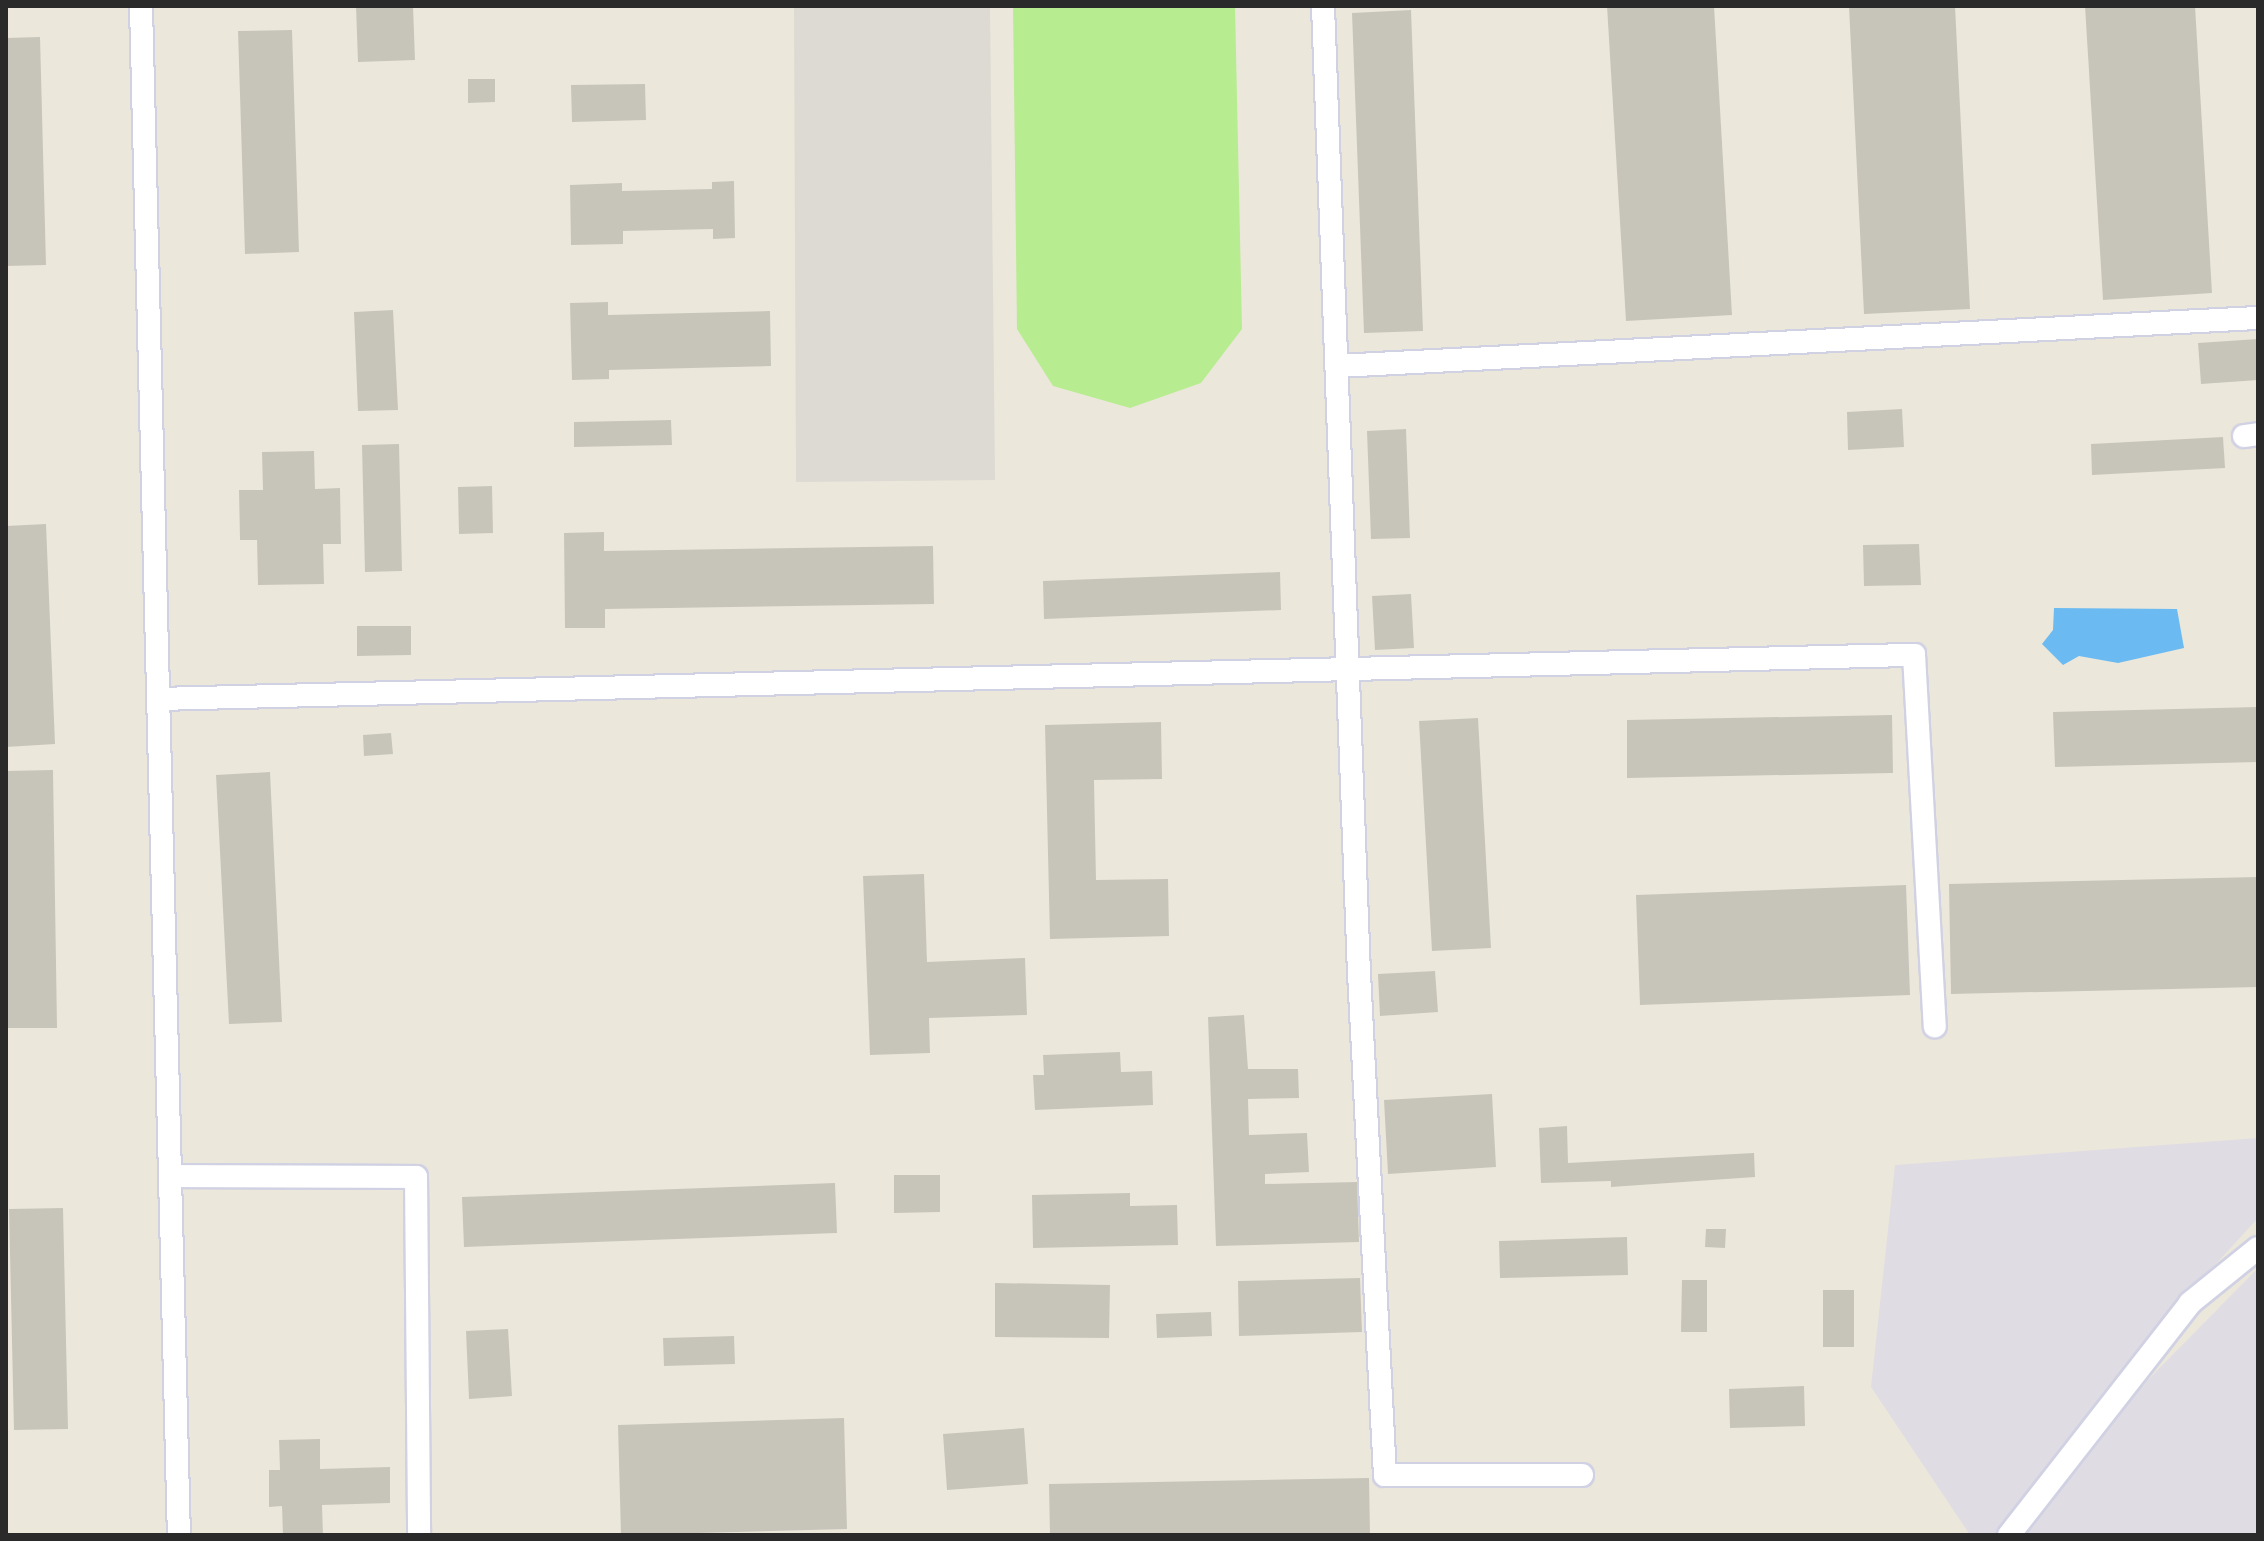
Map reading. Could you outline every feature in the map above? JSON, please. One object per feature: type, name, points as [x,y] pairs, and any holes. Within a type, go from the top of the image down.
[{"type":"lane","points":[[141,6],[179,1535]]},
{"type":"lane","points":[[1323,6],[1348,668],[1385,1475],[1582,1475]]},
{"type":"lane","points":[[1338,366],[2258,318]]},
{"type":"lane","points":[[158,699],[1009,681],[1348,668],[1914,655],[1935,1026]]},
{"type":"lane","points":[[170,1176],[416,1177],[419,1535]]},
{"type":"lane","points":[[2009,1535],[2190,1303],[2258,1248]]},
{"type":"shaded area","points":[[794,6],[990,6],[995,480],[796,482]]},
{"type":"shaded area","points":[[2258,1138],[2258,1218],[2183,1300],[2000,1535],[1970,1535],[1871,1387],[1895,1165]]},
{"type":"shaded area","points":[[2258,1268],[2258,1535],[2026,1535],[2133,1395]]},
{"type":"green space","points":[[1013,6],[1235,6],[1242,329],[1201,383],[1130,408],[1053,386],[1017,329]]},
{"type":"water","points":[[2054,608],[2177,609],[2184,648],[2118,663],[2079,656],[2063,665],[2042,644],[2053,630]]},
{"type":"building","points":[[356,6],[413,6],[415,60],[358,62]]},
{"type":"building","points":[[1607,6],[1714,6],[1732,315],[1626,321]]},
{"type":"building","points":[[1849,6],[1955,6],[1970,309],[1864,314]]},
{"type":"building","points":[[2085,6],[2195,6],[2212,293],[2103,300]]},
{"type":"building","points":[[1411,10],[1423,331],[1364,333],[1352,13]]},
{"type":"building","points":[[292,30],[299,252],[245,254],[238,31]]},
{"type":"building","points":[[40,37],[46,265],[6,266],[6,38]]},
{"type":"building","points":[[468,79],[495,79],[495,102],[468,103]]},
{"type":"building","points":[[645,84],[646,120],[572,122],[571,85]]},
{"type":"building","points":[[734,181],[735,238],[713,239],[713,229],[623,231],[623,244],[571,245],[570,185],[622,183],[622,191],[712,189],[712,182]]},
{"type":"building","points":[[608,302],[608,315],[770,311],[771,366],[609,370],[609,379],[572,380],[570,303]]},
{"type":"building","points":[[393,310],[398,410],[358,411],[354,312]]},
{"type":"building","points":[[2258,339],[2258,380],[2201,384],[2198,343]]},
{"type":"building","points":[[1902,409],[1904,447],[1848,450],[1847,412]]},
{"type":"building","points":[[671,420],[672,445],[574,447],[574,422]]},
{"type":"building","points":[[1406,429],[1410,538],[1371,539],[1367,431]]},
{"type":"building","points":[[2223,437],[2225,468],[2092,475],[2091,444]]},
{"type":"building","points":[[399,444],[402,571],[365,572],[362,445]]},
{"type":"building","points":[[314,451],[315,489],[340,488],[341,544],[323,544],[324,584],[258,585],[257,540],[240,540],[239,490],[263,490],[262,452]]},
{"type":"building","points":[[492,486],[493,533],[459,534],[458,487]]},
{"type":"building","points":[[46,524],[55,744],[6,747],[6,526]]},
{"type":"building","points":[[604,532],[604,551],[933,546],[934,604],[605,609],[605,628],[565,628],[564,533]]},
{"type":"building","points":[[1919,544],[1921,585],[1864,586],[1863,545]]},
{"type":"building","points":[[1280,572],[1281,610],[1044,619],[1043,581]]},
{"type":"building","points":[[1411,594],[1414,648],[1375,650],[1372,596]]},
{"type":"building","points":[[357,626],[411,626],[411,655],[357,656]]},
{"type":"building","points":[[2258,707],[2258,762],[2055,767],[2053,712]]},
{"type":"building","points":[[1892,715],[1893,773],[1627,778],[1627,720]]},
{"type":"building","points":[[1478,718],[1491,948],[1432,951],[1419,721]]},
{"type":"building","points":[[1161,722],[1162,779],[1094,780],[1096,880],[1168,879],[1169,936],[1050,939],[1045,725]]},
{"type":"building","points":[[391,733],[393,754],[364,756],[363,735]]},
{"type":"building","points":[[53,770],[57,1028],[6,1028],[6,771]]},
{"type":"building","points":[[270,772],[282,1022],[229,1024],[216,775]]},
{"type":"building","points":[[924,874],[927,962],[1025,958],[1027,1015],[929,1018],[930,1053],[870,1055],[863,876]]},
{"type":"building","points":[[2258,877],[2258,987],[1951,994],[1949,884]]},
{"type":"building","points":[[1906,885],[1910,995],[1640,1005],[1636,895]]},
{"type":"building","points":[[1435,971],[1438,1012],[1380,1016],[1378,974]]},
{"type":"building","points":[[1244,1015],[1248,1069],[1298,1069],[1299,1098],[1248,1099],[1249,1135],[1307,1133],[1309,1172],[1265,1174],[1265,1184],[1357,1182],[1359,1242],[1216,1246],[1208,1017]]},
{"type":"building","points":[[1120,1052],[1121,1072],[1152,1071],[1153,1105],[1035,1110],[1033,1075],[1044,1075],[1043,1055]]},
{"type":"building","points":[[1492,1094],[1496,1167],[1388,1174],[1384,1100]]},
{"type":"building","points":[[1567,1126],[1568,1163],[1754,1153],[1755,1177],[1611,1187],[1611,1181],[1541,1183],[1539,1128]]},
{"type":"building","points":[[894,1175],[940,1175],[940,1212],[894,1213]]},
{"type":"building","points":[[835,1183],[837,1233],[464,1247],[462,1197]]},
{"type":"building","points":[[1130,1193],[1130,1206],[1177,1205],[1178,1245],[1033,1248],[1032,1195]]},
{"type":"building","points":[[63,1208],[68,1429],[14,1430],[9,1209]]},
{"type":"building","points":[[1706,1229],[1726,1229],[1725,1248],[1705,1247]]},
{"type":"building","points":[[1627,1237],[1628,1275],[1500,1278],[1499,1241]]},
{"type":"building","points":[[1360,1278],[1362,1332],[1239,1336],[1238,1281]]},
{"type":"building","points":[[1682,1280],[1707,1280],[1707,1332],[1681,1332]]},
{"type":"building","points":[[995,1283],[1110,1285],[1109,1338],[995,1337]]},
{"type":"building","points":[[1823,1290],[1854,1290],[1854,1347],[1823,1347]]},
{"type":"building","points":[[1211,1312],[1212,1336],[1157,1338],[1156,1314]]},
{"type":"building","points":[[508,1329],[512,1396],[469,1399],[466,1331]]},
{"type":"building","points":[[734,1336],[735,1364],[664,1366],[663,1338]]},
{"type":"building","points":[[1804,1386],[1805,1426],[1730,1428],[1729,1389]]},
{"type":"building","points":[[844,1418],[847,1529],[621,1535],[618,1425]]},
{"type":"building","points":[[1024,1428],[1028,1484],[947,1490],[943,1434]]},
{"type":"building","points":[[320,1439],[320,1469],[390,1467],[390,1503],[322,1505],[323,1535],[283,1535],[282,1506],[269,1507],[269,1470],[280,1470],[279,1440]]},
{"type":"building","points":[[1369,1478],[1370,1535],[1050,1535],[1049,1484]]}]
